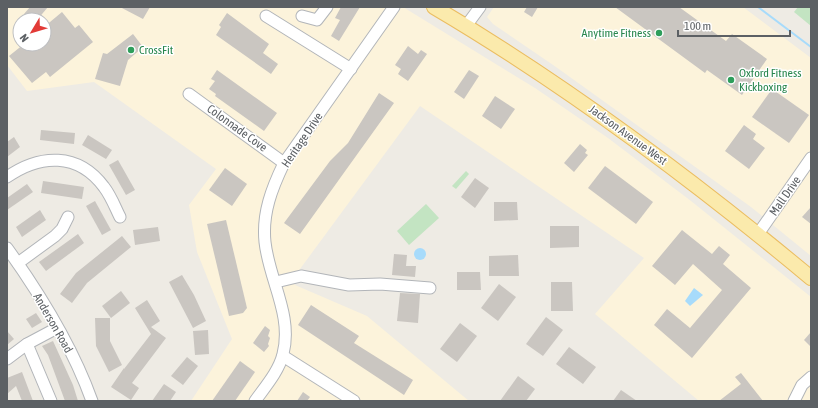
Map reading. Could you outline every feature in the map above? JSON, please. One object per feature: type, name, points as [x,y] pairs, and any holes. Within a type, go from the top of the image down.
[{"type":"main road","name":"Jackson Avenue West","points":[[434,7],[552,82],[633,138],[758,234],[811,278]]},
{"type":"street","points":[[302,16],[317,20],[327,7]]},
{"type":"street","name":"Heritage Drive","points":[[255,401],[274,375],[283,356],[286,329],[276,282],[267,254],[265,218],[272,190],[284,163],[394,7]]},
{"type":"street","points":[[466,26],[480,7]]},
{"type":"street","points":[[266,16],[351,69]]},
{"type":"street","name":"Colonnade Cove","points":[[189,94],[284,163]]},
{"type":"street","name":"Mall Drive","points":[[758,234],[811,158]]},
{"type":"street","points":[[7,177],[30,164],[46,160],[59,160],[77,164],[91,173],[104,187],[120,217]]},
{"type":"street","points":[[18,263],[55,236],[62,229],[68,217]]},
{"type":"street","name":"Anderson Road","points":[[7,248],[18,263],[57,328],[85,382],[92,401]]},
{"type":"street","points":[[276,282],[301,276],[349,285],[380,284],[430,288]]},
{"type":"street","points":[[7,359],[28,344],[57,328]]},
{"type":"street","points":[[28,344],[51,401]]},
{"type":"street","points":[[283,356],[354,401]]},
{"type":"street","points":[[794,401],[802,385],[811,377]]},
{"type":"shaded area","points":[[7,7],[403,7],[535,88],[608,138],[691,201],[811,297],[811,401],[699,401],[595,314],[644,258],[420,106],[300,269],[295,285],[367,316],[469,401],[191,401],[232,339],[197,252],[189,205],[216,169],[94,82],[27,91],[7,65]]},
{"type":"shaded area","points":[[494,7],[743,7],[811,58],[811,256],[751,207],[556,67],[493,24],[487,17]]},
{"type":"green space","points":[[798,7],[811,7],[811,26],[794,12]]},
{"type":"green space","points":[[466,171],[469,174],[456,189],[452,186]]},
{"type":"green space","points":[[426,204],[439,218],[409,245],[397,231]]},
{"type":"water","points":[[418,248],[422,248],[426,254],[422,260],[418,260],[414,256],[414,252]]},
{"type":"water","points":[[694,288],[703,295],[690,306],[685,301]]},
{"type":"building","points":[[30,7],[48,7],[44,12],[26,12]]},
{"type":"building","points":[[120,7],[150,7],[143,19]]},
{"type":"building","points":[[341,7],[360,7],[339,41],[331,36],[340,20],[335,18]]},
{"type":"building","points":[[527,7],[538,7],[532,17],[524,12]]},
{"type":"building","points":[[615,7],[679,7],[726,41],[732,34],[767,59],[742,95],[707,70],[705,73]]},
{"type":"building","points":[[62,12],[75,28],[79,25],[93,42],[50,77],[46,72],[32,83],[9,56],[14,52],[52,52],[52,20]]},
{"type":"building","points":[[227,13],[269,44],[263,53],[278,64],[271,74],[216,35],[221,27],[219,25]]},
{"type":"building","points":[[133,34],[143,47],[128,60],[120,86],[95,79],[103,53],[107,54]]},
{"type":"building","points":[[408,46],[418,54],[421,50],[427,54],[408,81],[398,74],[401,69],[395,65]]},
{"type":"building","points":[[217,70],[277,113],[264,131],[215,96],[216,94],[209,89],[215,81],[211,79]]},
{"type":"building","points":[[469,70],[479,76],[464,99],[454,92]]},
{"type":"building","points":[[772,89],[809,115],[789,143],[752,117]]},
{"type":"building","points":[[379,93],[394,103],[300,234],[284,223],[330,161],[348,143]]},
{"type":"building","points":[[495,96],[515,109],[501,129],[482,116]]},
{"type":"building","points":[[744,125],[756,134],[753,139],[765,148],[749,169],[725,151]]},
{"type":"building","points":[[41,130],[75,133],[74,144],[40,140]]},
{"type":"building","points":[[88,135],[112,150],[106,159],[82,145]]},
{"type":"building","points":[[14,137],[20,147],[7,157],[7,142]]},
{"type":"building","points":[[580,144],[587,150],[585,153],[588,155],[574,172],[564,163]]},
{"type":"building","points":[[118,160],[135,190],[126,195],[109,165]]},
{"type":"building","points":[[605,166],[653,202],[636,224],[588,188]]},
{"type":"building","points":[[225,168],[247,184],[232,206],[209,190]]},
{"type":"building","points":[[475,178],[489,188],[475,208],[461,197]]},
{"type":"building","points":[[43,181],[84,187],[82,199],[41,193]]},
{"type":"building","points":[[27,184],[33,192],[7,210],[7,198]]},
{"type":"building","points":[[95,201],[111,230],[102,235],[86,206]]},
{"type":"building","points":[[494,202],[517,202],[518,220],[494,221]]},
{"type":"building","points":[[811,207],[811,224],[802,217]]},
{"type":"building","points":[[40,210],[46,220],[22,237],[16,227]]},
{"type":"building","points":[[226,220],[247,308],[243,313],[229,316],[207,224]]},
{"type":"building","points":[[550,226],[579,226],[579,247],[550,248]]},
{"type":"building","points":[[158,227],[160,241],[135,245],[133,230]]},
{"type":"building","points":[[682,230],[712,254],[719,246],[730,255],[723,264],[751,288],[692,358],[654,325],[667,309],[690,328],[722,290],[693,264],[675,285],[652,266]]},
{"type":"building","points":[[78,234],[84,243],[46,271],[39,262]]},
{"type":"building","points":[[122,236],[131,247],[87,283],[72,303],[60,294],[76,273]]},
{"type":"building","points":[[394,254],[407,255],[406,266],[416,266],[415,277],[392,275]]},
{"type":"building","points":[[518,255],[519,276],[489,276],[489,256]]},
{"type":"building","points":[[457,272],[480,272],[481,290],[457,290]]},
{"type":"building","points":[[182,275],[194,295],[206,321],[193,328],[169,282]]},
{"type":"building","points":[[551,282],[572,282],[573,311],[551,311]]},
{"type":"building","points":[[499,284],[516,297],[498,321],[481,308]]},
{"type":"building","points":[[121,291],[130,303],[111,318],[102,306]]},
{"type":"building","points":[[400,293],[420,294],[418,323],[397,321]]},
{"type":"building","points":[[147,300],[160,321],[151,327],[166,338],[132,383],[139,388],[131,400],[111,387],[151,334],[135,308]]},
{"type":"building","points":[[311,305],[359,336],[354,343],[413,380],[404,395],[298,325]]},
{"type":"building","points":[[36,313],[42,322],[32,328],[26,319]]},
{"type":"building","points":[[546,317],[563,330],[543,356],[526,344]]},
{"type":"building","points":[[95,318],[110,318],[110,341],[122,365],[109,372],[96,346]]},
{"type":"building","points":[[460,323],[477,336],[457,362],[440,349]]},
{"type":"building","points":[[265,326],[270,330],[268,336],[270,338],[268,344],[269,346],[264,352],[253,343]]},
{"type":"building","points":[[208,330],[209,354],[195,355],[193,331]]},
{"type":"building","points":[[7,331],[14,339],[7,345]]},
{"type":"building","points":[[811,332],[811,347],[804,340]]},
{"type":"building","points":[[53,341],[73,385],[78,401],[65,401],[48,355],[42,346]]},
{"type":"building","points":[[569,347],[596,367],[583,384],[556,364]]},
{"type":"building","points":[[187,357],[198,366],[183,385],[171,376]]},
{"type":"building","points":[[240,361],[255,372],[235,401],[212,401]]},
{"type":"building","points":[[22,372],[33,401],[22,401],[16,386],[7,394],[7,378]]},
{"type":"building","points":[[741,373],[763,401],[719,401],[741,384],[735,377]]},
{"type":"building","points":[[518,376],[535,389],[526,401],[500,401]]},
{"type":"building","points":[[164,384],[176,392],[170,401],[152,401]]},
{"type":"building","points":[[621,390],[637,401],[613,401]]},
{"type":"building","points":[[303,392],[310,397],[307,401],[297,401]]},
{"type":"waterway","points":[[758,7],[811,47]]},
{"type":"place","name":"Anytime Fitness","points":[[659,33]]},
{"type":"place","name":"CrossFit","points":[[131,50]]},
{"type":"place","name":"Oxford Fitness Kickboxing","points":[[731,80]]}]
